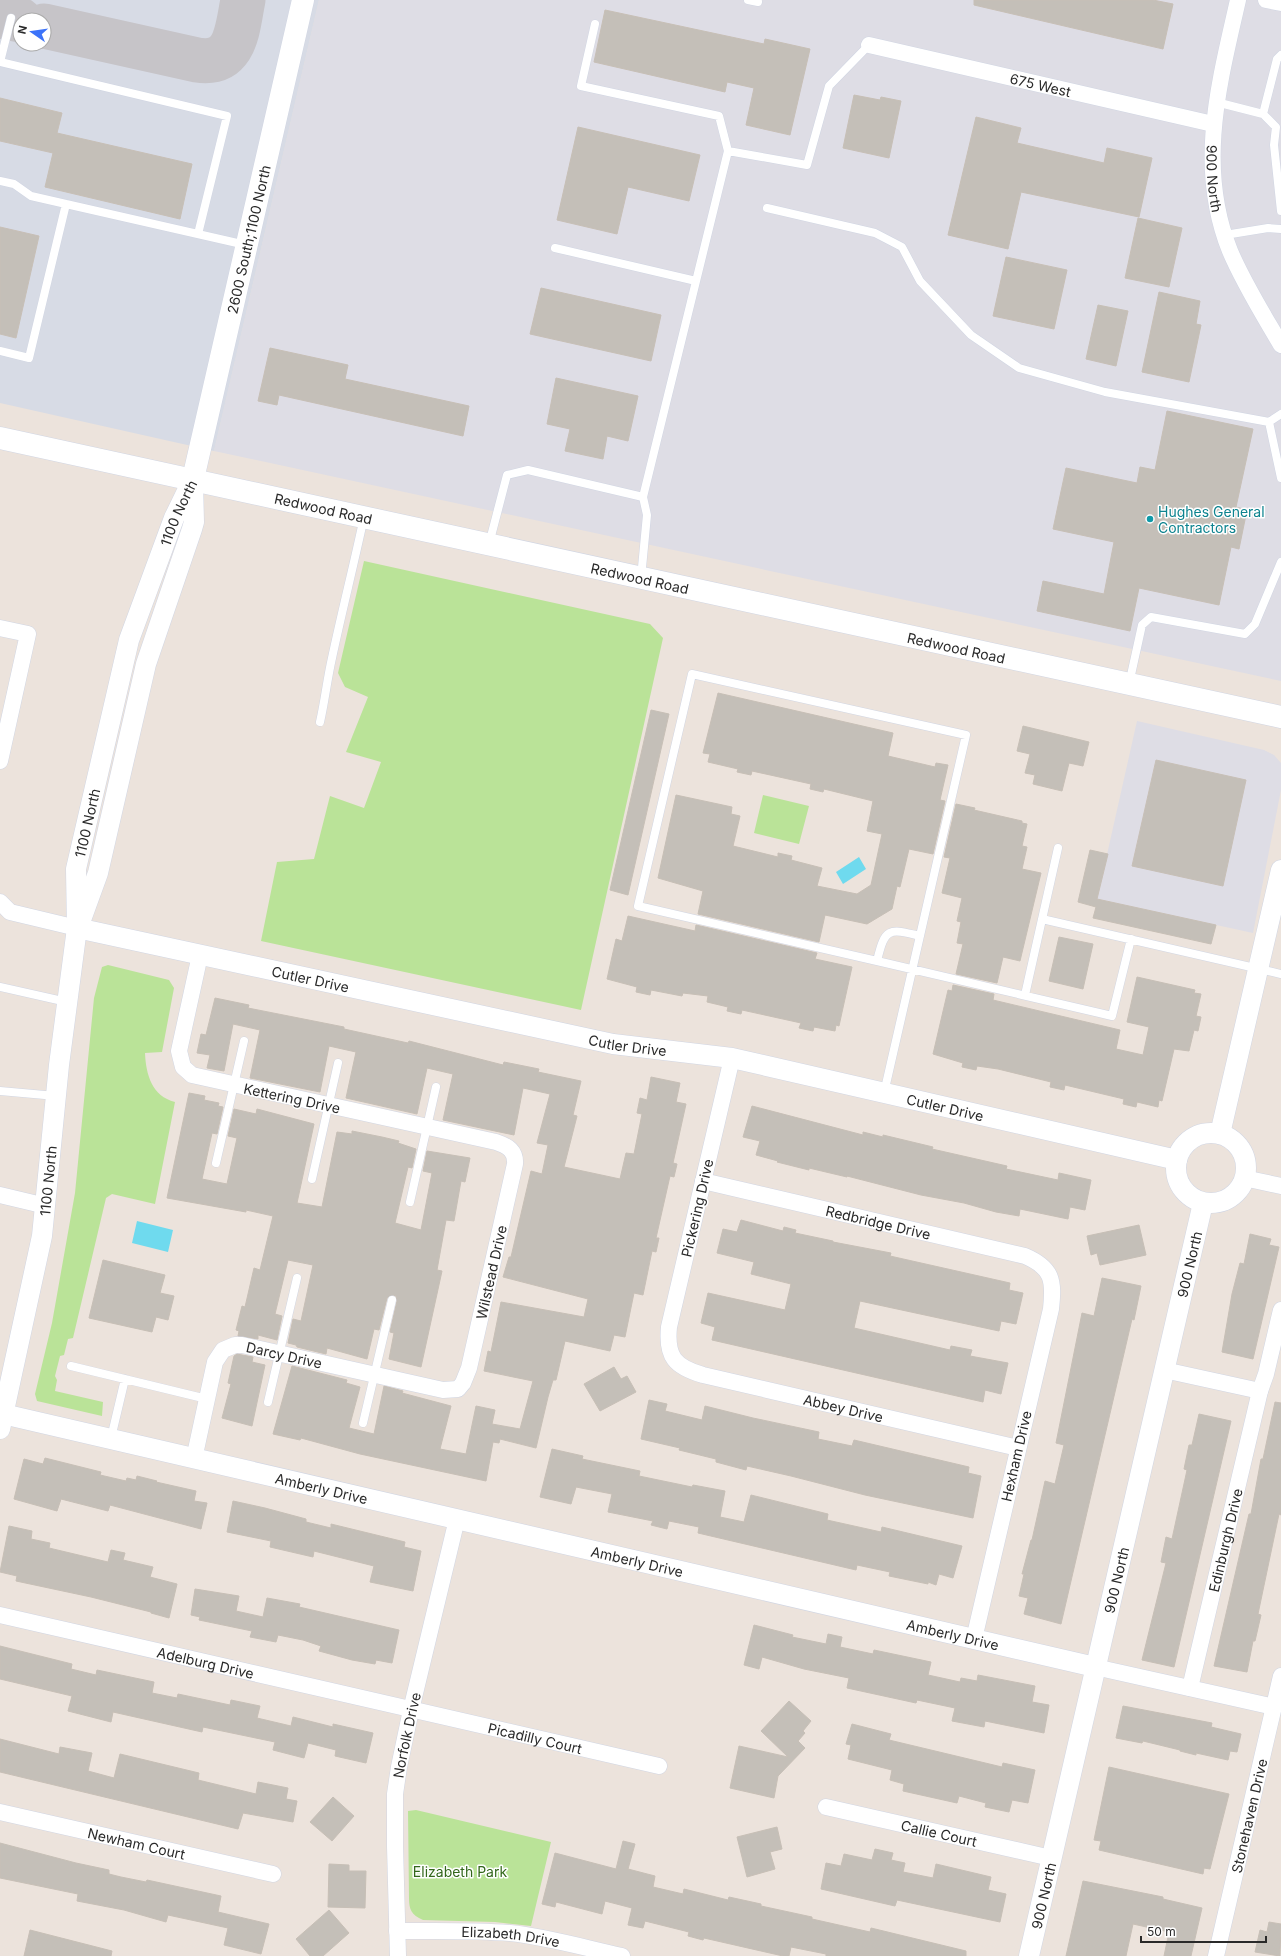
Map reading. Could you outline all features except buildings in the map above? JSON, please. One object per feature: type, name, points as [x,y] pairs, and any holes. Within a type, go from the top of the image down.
[{"type":"main road","name":"2600 South;1100 North","points":[[193,479],[303,0]]},
{"type":"main road","name":"Redwood Road","points":[[0,438],[364,516],[489,545],[1281,717]]},
{"type":"street","name":"900 North","points":[[1238,0],[1216,102],[1213,124],[1212,154],[1214,182],[1218,209],[1225,235],[1242,276],[1281,345]]},
{"type":"street","points":[[1266,0],[1281,3]]},
{"type":"street","name":"675 West","points":[[869,45],[1213,124]]},
{"type":"street","name":"1100 North","points":[[1,1419],[37,1266],[46,1206],[56,1096],[77,928],[76,869],[123,661],[174,518],[193,479]]},
{"type":"street","points":[[0,628],[28,634],[0,761]]},
{"type":"street","points":[[1220,1134],[1281,870]]},
{"type":"street","points":[[0,902],[10,912],[77,928]]},
{"type":"street","name":"Cutler Drive","points":[[77,928],[613,1044],[732,1058],[1177,1160]]},
{"type":"street","name":"Kettering Drive","points":[[200,955],[179,1051],[179,1056],[183,1067],[192,1075],[496,1142],[514,1152]]},
{"type":"street","name":"Pickering Drive","points":[[673,1359],[669,1348],[669,1327],[732,1058]]},
{"type":"street","points":[[1211,1133],[1220,1134],[1229,1138],[1241,1151],[1245,1160],[1244,1178],[1240,1187],[1227,1199],[1203,1203],[1186,1192],[1181,1185],[1177,1177],[1177,1160],[1181,1151],[1193,1138],[1211,1133]]},
{"type":"street","name":"Wilstead Drive","points":[[458,1389],[463,1383],[469,1368],[514,1171],[516,1158],[514,1152]]},
{"type":"street","points":[[1244,1178],[1281,1186]]},
{"type":"street","name":"Redbridge Drive","points":[[703,1181],[1025,1256],[1042,1265],[1049,1272]]},
{"type":"street","points":[[0,1195],[46,1206]]},
{"type":"street","name":"900 North","points":[[1029,1956],[1203,1203]]},
{"type":"street","name":"Hexham Drive","points":[[974,1639],[1051,1309],[1052,1284],[1049,1272]]},
{"type":"street","name":"Edinburgh Drive","points":[[1190,1688],[1260,1391],[1266,1374],[1281,1310]]},
{"type":"street","name":"Darcy Drive","points":[[194,1459],[215,1362],[223,1350],[235,1345],[280,1352],[443,1390],[458,1389]]},
{"type":"street","name":"Abbey Drive","points":[[673,1359],[681,1366],[704,1375],[1018,1448]]},
{"type":"street","points":[[1164,1370],[1260,1391]]},
{"type":"street","name":"Amberly Drive","points":[[1,1419],[111,1439],[1274,1707]]},
{"type":"street","name":"Norfolk Drive","points":[[398,1956],[394,1821],[395,1794],[411,1710],[457,1519]]},
{"type":"street","name":"Adelburg Drive","points":[[0,1615],[411,1710]]},
{"type":"street","name":"Stonehaven Drive","points":[[1216,1956],[1281,1676]]},
{"type":"street","name":"Picadilly Court","points":[[411,1710],[659,1766]]},
{"type":"street","name":"Callie Court","points":[[826,1807],[1051,1858]]},
{"type":"street","name":"Newham Court","points":[[0,1812],[273,1874]]},
{"type":"street","name":"Elizabeth Drive","points":[[397,1931],[450,1930],[511,1933],[537,1937],[622,1956]]},
{"type":"lane","points":[[748,0],[758,2]]},
{"type":"lane","points":[[11,18],[0,62],[227,116],[198,234]]},
{"type":"lane","points":[[595,24],[581,86],[719,116],[728,151],[643,497],[647,515],[641,578]]},
{"type":"lane","points":[[728,151],[806,165],[829,86],[869,45]]},
{"type":"lane","points":[[1263,114],[1277,58],[1281,55]]},
{"type":"lane","points":[[1216,102],[1263,114],[1276,127],[1274,145],[1281,211]]},
{"type":"lane","points":[[0,181],[14,184],[31,196],[247,246]]},
{"type":"lane","points":[[0,351],[29,358],[66,204]]},
{"type":"lane","points":[[767,208],[876,233],[902,247],[920,281],[971,335],[1019,368],[1105,392],[1269,422],[1281,414]]},
{"type":"lane","points":[[1225,235],[1268,228],[1281,229]]},
{"type":"lane","points":[[555,248],[696,281]]},
{"type":"lane","points":[[1269,422],[1281,478]]},
{"type":"lane","points":[[489,545],[507,475],[528,470],[643,497]]},
{"type":"lane","points":[[320,722],[327,693],[327,679],[364,516]]},
{"type":"lane","points":[[1129,685],[1142,625],[1152,617],[1245,634],[1255,624],[1281,562]]},
{"type":"lane","points":[[884,1093],[912,969],[966,735],[692,674],[638,906],[877,961],[912,969],[1025,995],[1112,1016],[1131,939]]},
{"type":"lane","points":[[1025,995],[1058,848]]},
{"type":"lane","points":[[1042,919],[1281,974]]},
{"type":"lane","points":[[877,961],[882,940],[890,932],[899,931],[920,936]]},
{"type":"lane","points":[[0,987],[67,1002]]},
{"type":"lane","points":[[216,1163],[244,1041]]},
{"type":"lane","points":[[312,1179],[338,1063]]},
{"type":"lane","points":[[410,1202],[436,1087]]},
{"type":"lane","points":[[0,1091],[56,1096]]},
{"type":"lane","points":[[268,1402],[297,1278]]},
{"type":"lane","points":[[363,1423],[392,1300]]},
{"type":"lane","points":[[71,1366],[207,1399]]},
{"type":"lane","points":[[111,1439],[125,1379]]},
{"type":"shaded area","points":[[0,0],[319,0],[214,451],[0,403]]},
{"type":"shaded area","points":[[319,0],[1281,0],[1281,681],[214,451]]},
{"type":"shaded area","points":[[1137,721],[1264,750],[1274,755],[1281,763],[1281,790],[1253,933],[1097,899]]},
{"type":"green space","points":[[364,561],[650,624],[663,638],[581,1010],[261,941],[277,862],[314,859],[330,796],[364,808],[381,762],[346,752],[368,697],[345,687],[338,673]]},
{"type":"green space","points":[[763,795],[809,806],[799,844],[754,833]]},
{"type":"green space","points":[[108,965],[169,980],[174,988],[162,1052],[145,1053],[147,1069],[152,1084],[161,1095],[175,1102],[155,1204],[112,1194],[106,1198],[73,1338],[68,1339],[64,1355],[60,1356],[55,1376],[57,1380],[55,1391],[103,1402],[102,1416],[37,1401],[35,1394],[52,1323],[75,1193],[94,998],[102,967]]},
{"type":"green space","name":"Elizabeth Park","points":[[416,1810],[551,1842],[531,1926],[495,1922],[423,1920],[413,1914],[409,1902],[408,1811]]},
{"type":"water","points":[[859,857],[866,869],[843,884],[836,872]]},
{"type":"water","points":[[137,1221],[173,1230],[168,1252],[132,1243]]},
{"type":"taxiway","points":[[52,28],[197,60],[210,60],[220,57],[228,51],[233,43],[243,0]]},
{"type":"taxiway","points":[[0,16],[12,18]]},
{"type":"place","name":"Hughes General Contractors","points":[[1150,519]]}]
